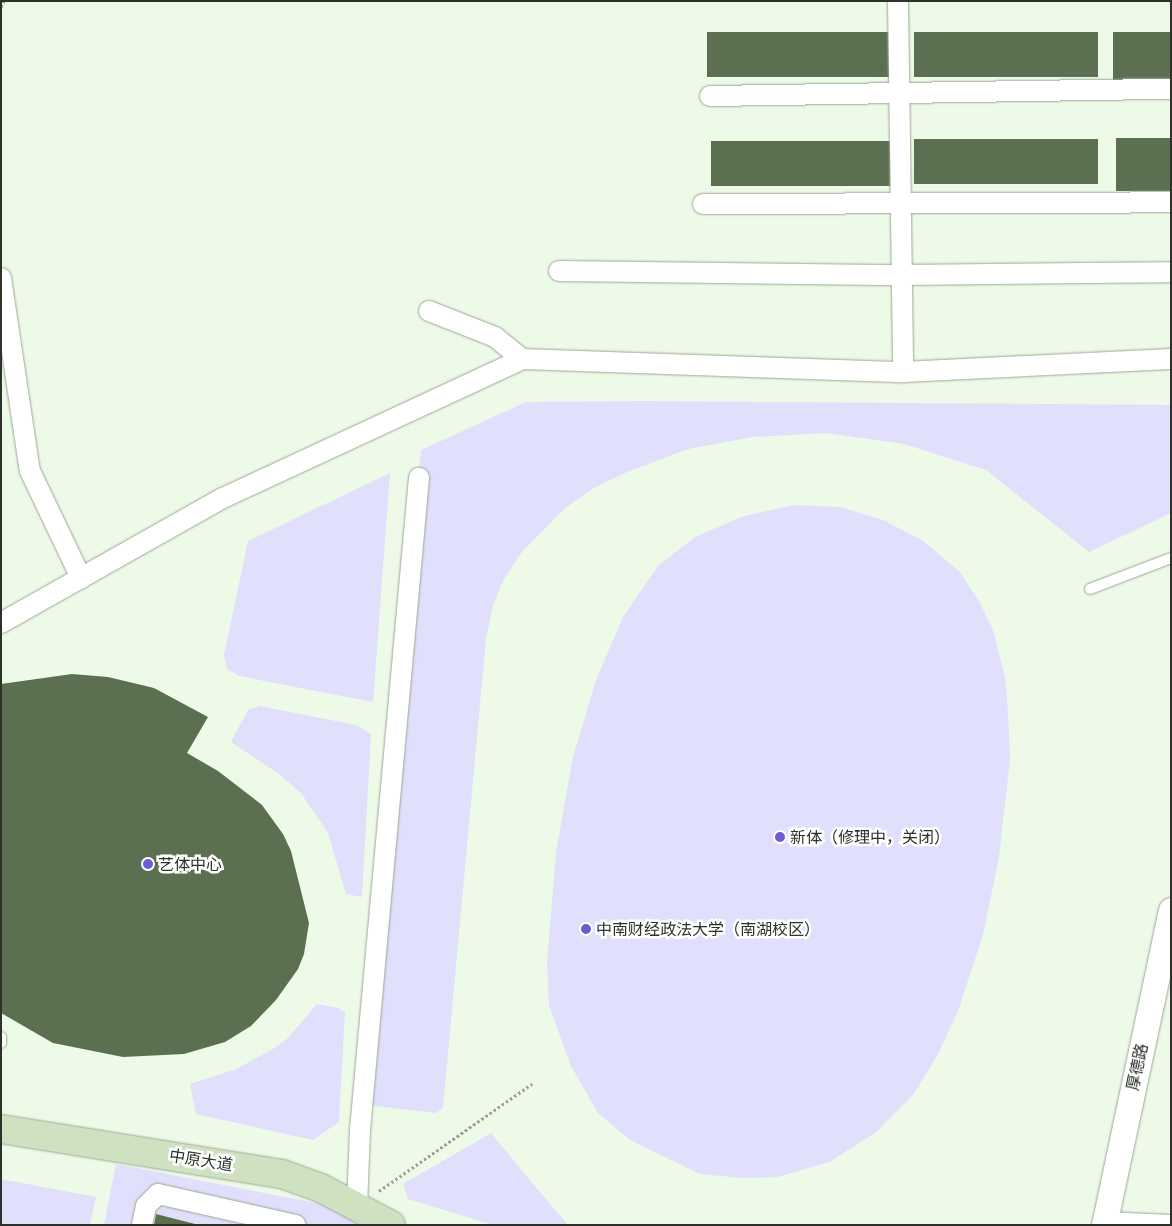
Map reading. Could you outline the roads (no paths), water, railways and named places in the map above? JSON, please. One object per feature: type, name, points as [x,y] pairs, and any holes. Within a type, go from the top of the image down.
[{"type":"main road","name":"中原大道","points":[[1,1129],[282,1174],[321,1188],[391,1225]]},
{"type":"street","points":[[898,1],[903,372]]},
{"type":"street","points":[[710,96],[1171,89]]},
{"type":"street","points":[[703,204],[1171,202]]},
{"type":"street","points":[[559,271],[902,275],[1171,272]]},
{"type":"street","points":[[1,278],[30,471],[81,578]]},
{"type":"street","points":[[429,310],[495,337],[522,359]]},
{"type":"street","points":[[1,623],[223,498],[522,359],[903,372],[1171,359]]},
{"type":"street","points":[[357,1207],[360,1130],[419,478]]},
{"type":"street","name":"厚德路","points":[[1104,1223],[1171,910]]},
{"type":"street","points":[[142,1225],[146,1206],[158,1194],[296,1225]]},
{"type":"street","points":[[1104,1223],[1171,1224]]},
{"type":"lane","points":[[1090,589],[1171,558]]},
{"type":"lane","points":[[1,1037],[1,1043]]},
{"type":"place","name":"新体（修理中，关闭）","points":[[780,837]]},
{"type":"place","name":"艺体中心","points":[[148,864]]},
{"type":"place","name":"中南财经政法大学（南湖校区）","points":[[586,929]]}]
